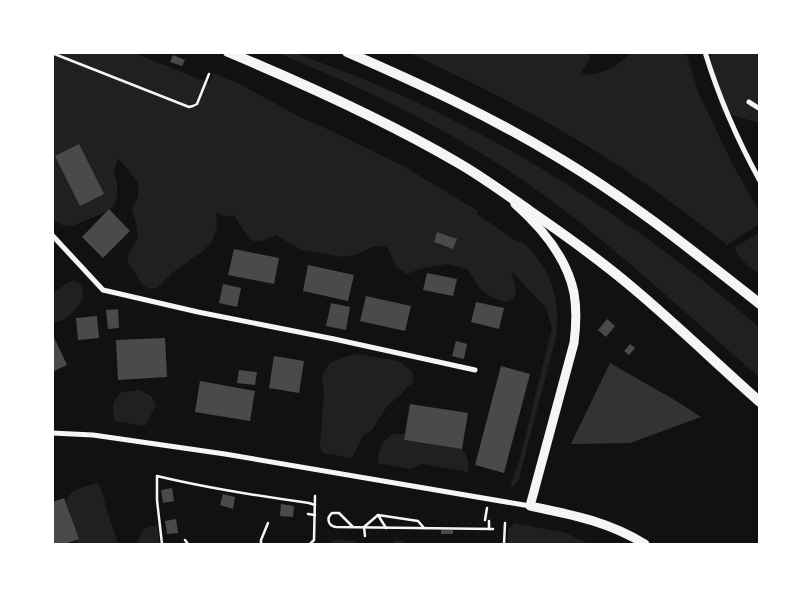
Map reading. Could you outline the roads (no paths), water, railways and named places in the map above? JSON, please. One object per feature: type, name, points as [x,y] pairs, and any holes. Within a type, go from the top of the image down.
[{"type":"main road","points":[[228,52],[378,120],[461,164],[493,185],[557,230],[634,289],[760,402]]},
{"type":"main road","points":[[348,52],[446,96],[494,120],[554,154],[643,213],[760,304]]},
{"type":"street","points":[[705,52],[723,107],[748,161],[760,181]]},
{"type":"street","points":[[749,102],[760,108]]},
{"type":"street","points":[[493,185],[519,208],[554,248],[570,279],[576,306],[574,344],[530,506]]},
{"type":"street","points":[[52,235],[103,290],[198,312],[475,370]]},
{"type":"street","points":[[52,433],[93,435],[225,454],[530,506],[600,522],[645,544]]}]
